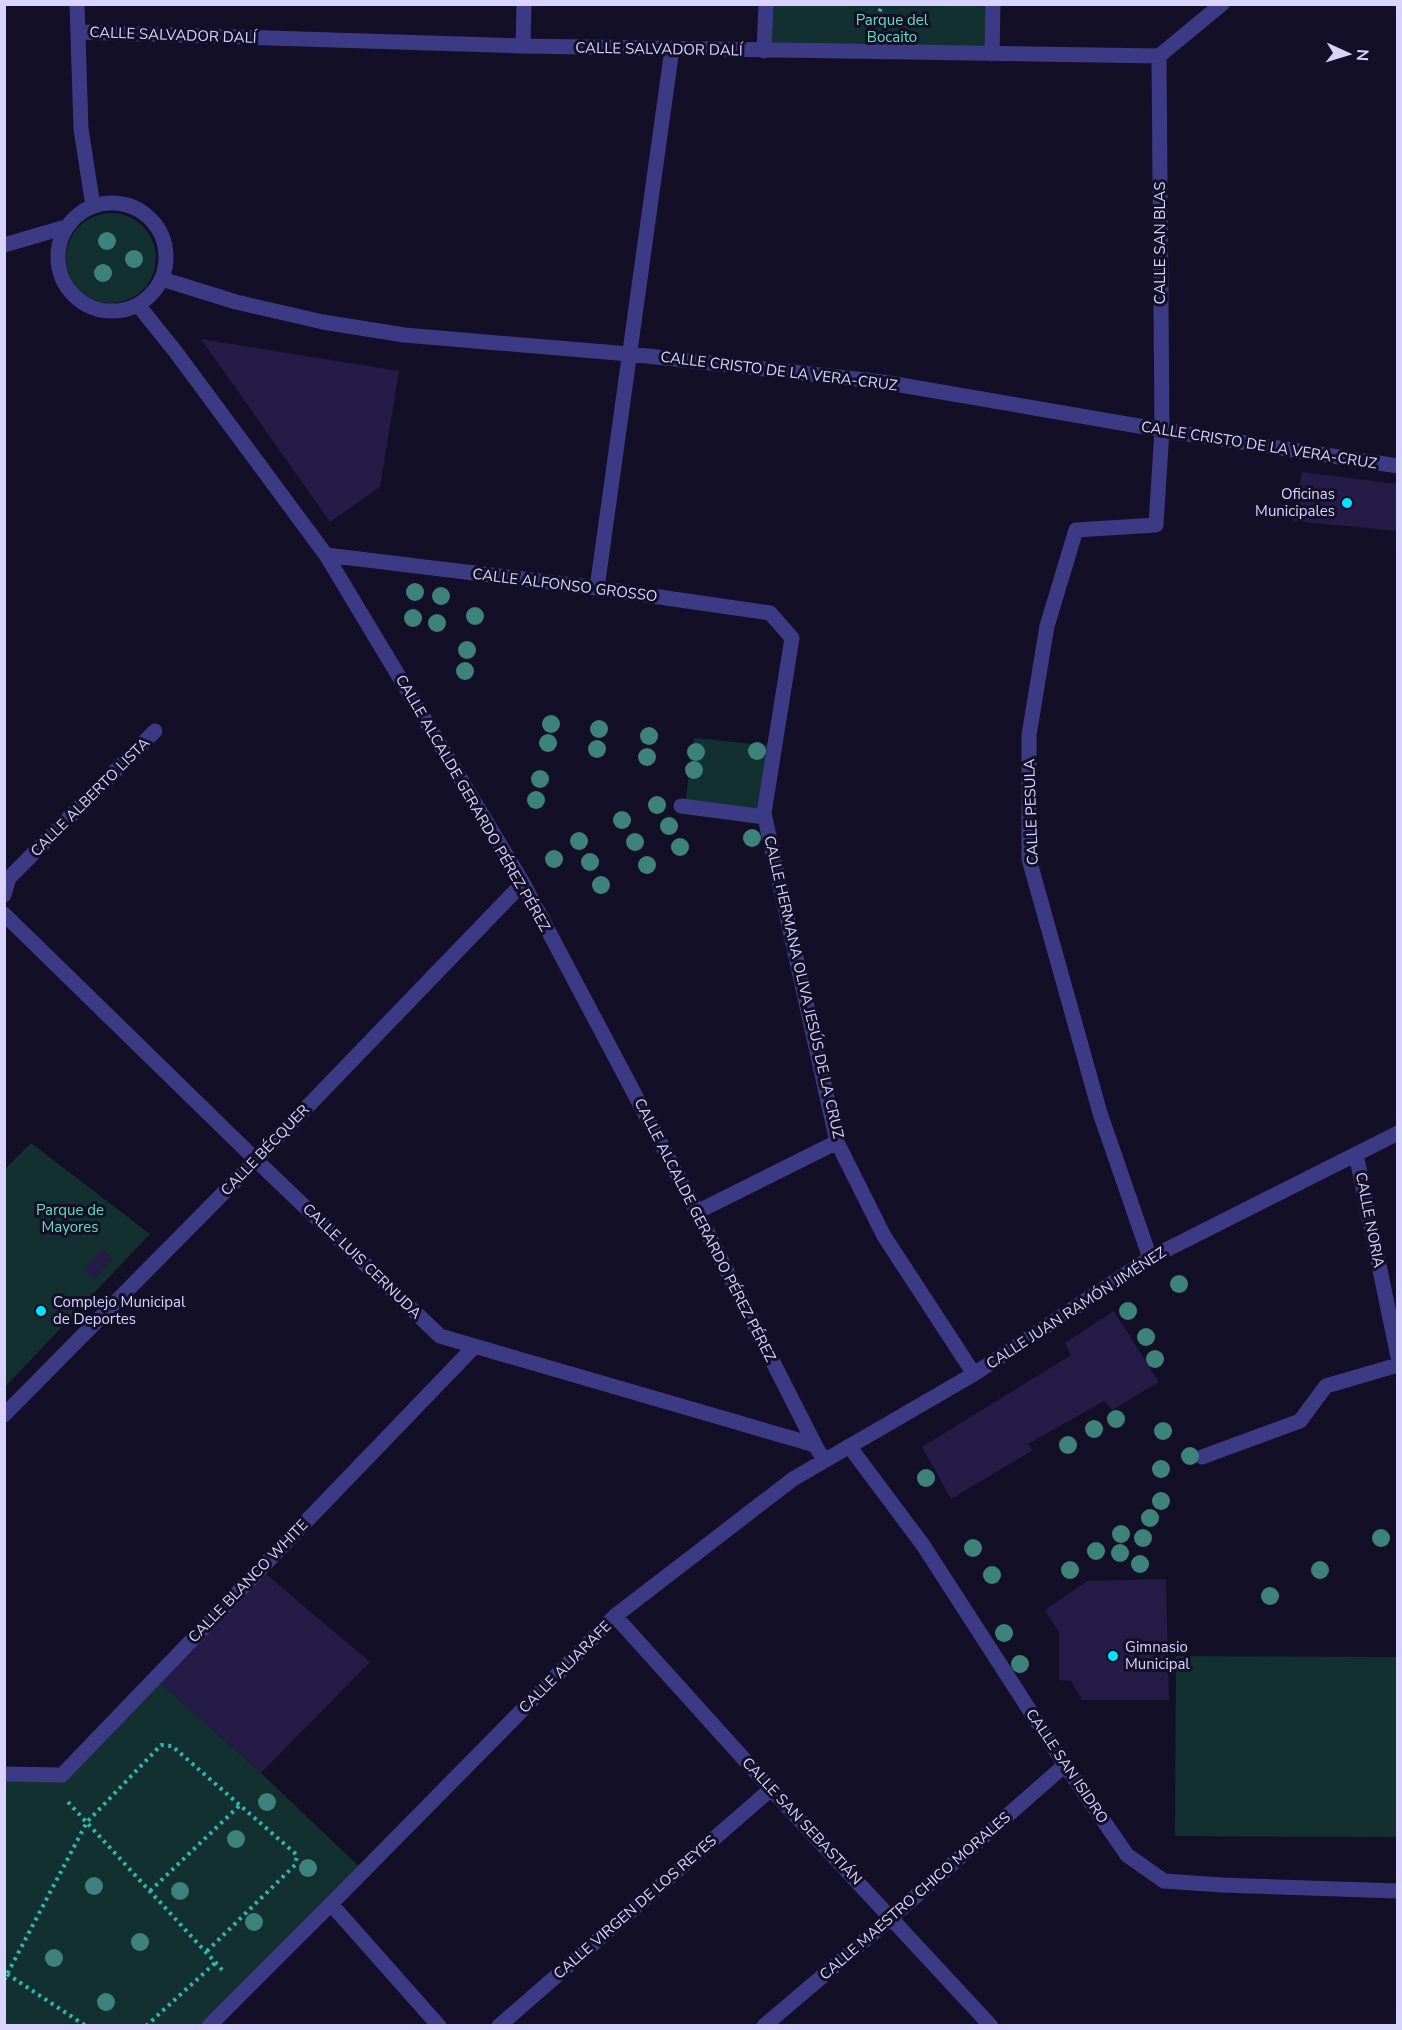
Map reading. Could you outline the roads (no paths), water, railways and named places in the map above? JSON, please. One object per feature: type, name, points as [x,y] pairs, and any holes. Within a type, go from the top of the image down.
[{"type":"street","points":[[77,4],[81,129],[93,206]]},
{"type":"street","points":[[523,46],[524,4]]},
{"type":"street","points":[[764,51],[766,4]]},
{"type":"street","points":[[992,54],[993,4]]},
{"type":"street","points":[[1159,56],[1222,4]]},
{"type":"street","name":"CALLE SALVADOR DALÍ","points":[[78,32],[523,46],[1159,56]]},
{"type":"street","points":[[597,588],[672,49]]},
{"type":"street","name":"CALLE SAN BLAS","points":[[1159,56],[1162,430]]},
{"type":"street","points":[[111,203],[129,205],[145,213],[157,226],[165,243],[167,261],[162,279],[153,294],[138,305],[122,311],[103,312],[86,306],[72,294],[62,279],[57,262],[58,244],[66,227],[78,214],[93,206],[111,203]]},
{"type":"street","points":[[4,245],[66,227]]},
{"type":"street","name":"CALLE CRISTO DE LA VERA-CRUZ","points":[[162,279],[236,302],[323,322],[404,335],[629,354],[883,382],[1162,430],[1398,466]]},
{"type":"street","name":"CALLE ALCALDE GERARDO PÉREZ PÉREZ","points":[[138,305],[182,360],[326,555],[523,883],[697,1212],[824,1460]]},
{"type":"street","name":"CALLE PESULA","points":[[1150,1258],[1100,1113],[1029,859],[1029,735],[1047,626],[1076,530],[1156,525],[1162,430]]},
{"type":"street","name":"CALLE ALFONSO GROSSO","points":[[326,555],[597,588],[770,613],[792,638]]},
{"type":"street","name":"CALLE HERMANA OLIVA JESÚS DE LA CRUZ","points":[[792,638],[764,813],[837,1142],[884,1236],[974,1374]]},
{"type":"street","name":"CALLE ALBERTO LISTA","points":[[5,892],[9,878],[155,732]]},
{"type":"street","points":[[681,806],[765,817]]},
{"type":"street","name":"CALLE BÉCQUER","points":[[4,1415],[256,1160],[523,883]]},
{"type":"street","name":"CALLE LUIS CERNUDA","points":[[4,914],[440,1336],[815,1445]]},
{"type":"street","name":"CALLE JUAN RAMÓN JIMÉNEZ","points":[[824,1460],[974,1374],[1150,1258],[1398,1133]]},
{"type":"street","points":[[697,1212],[837,1142]]},
{"type":"street","name":"CALLE NORIA","points":[[1356,1154],[1398,1357]]},
{"type":"street","name":"CALLE BLANCO WHITE","points":[[4,1774],[62,1775],[475,1346]]},
{"type":"street","points":[[1202,1457],[1300,1421],[1326,1386],[1398,1365]]},
{"type":"street","name":"CALLE SAN ISIDRO","points":[[849,1446],[923,1545],[1065,1765],[1127,1856],[1164,1881],[1398,1892]]},
{"type":"street","name":"CALLE ALJARAFE","points":[[208,2025],[331,1904],[615,1616],[793,1479],[824,1460]]},
{"type":"street","name":"CALLE SAN SEBASTIÁN","points":[[615,1616],[771,1789],[991,2025]]},
{"type":"street","name":"CALLE MAESTRO CHICO MORALES","points":[[764,2025],[892,1917],[1065,1765]]},
{"type":"street","name":"CALLE VIRGEN DE LOS REYES","points":[[499,2025],[771,1789]]},
{"type":"street","points":[[331,1904],[440,2025]]},
{"type":"place","name":"Oficinas Municipales","points":[[1347,503]]},
{"type":"place","name":"Complejo Municipal de Deportes","points":[[41,1311]]},
{"type":"place","name":"Gimnasio Municipal","points":[[1113,1656]]},
{"type":"park label","name":"Parque del Bocaito","points":[[892,28]]},
{"type":"park label","name":"Parque de Mayores","points":[[70,1218]]}]
